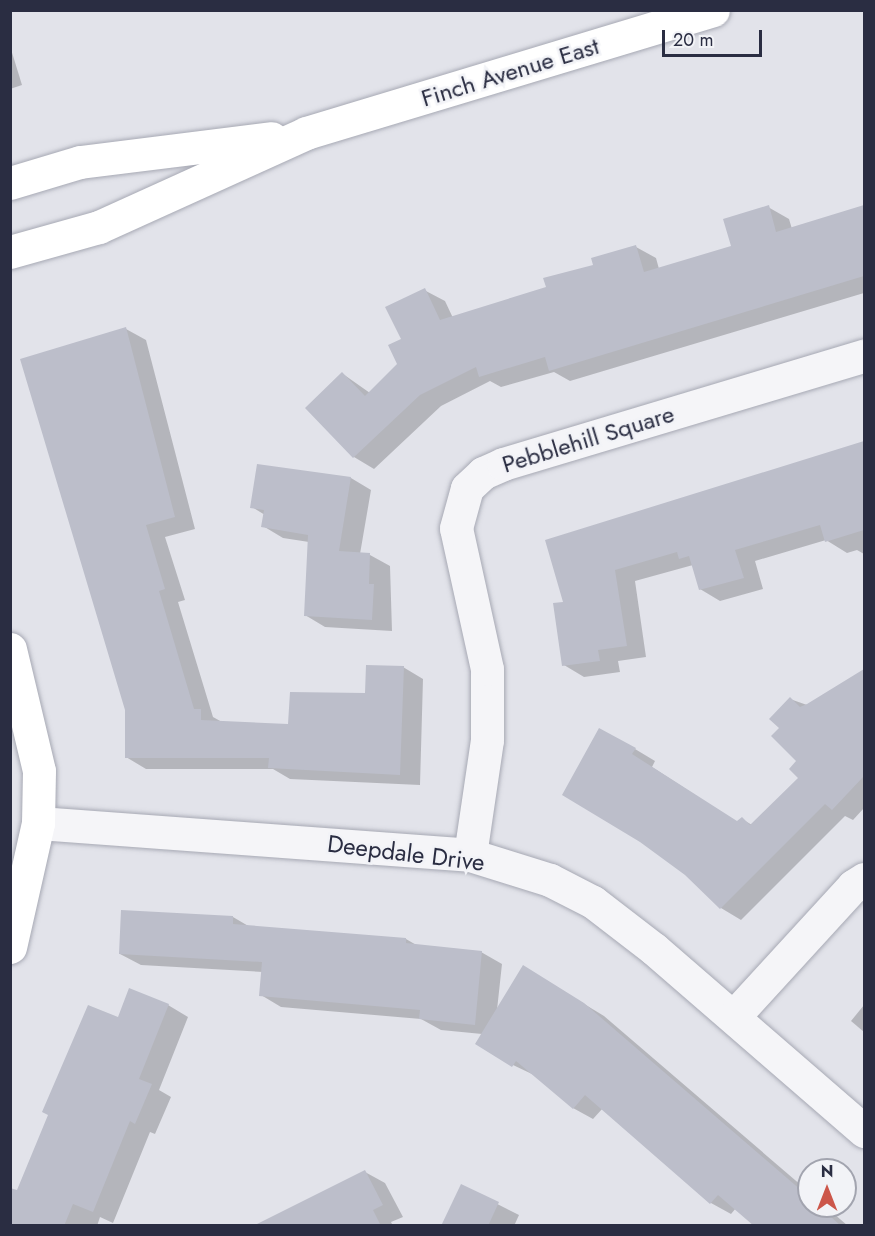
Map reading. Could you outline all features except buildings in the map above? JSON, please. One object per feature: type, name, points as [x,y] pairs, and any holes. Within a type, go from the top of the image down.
[{"type":"main road","name":"Finch Avenue East","points":[[10,252],[99,227],[306,133],[713,10]]},
{"type":"main road","name":"Finch Avenue East","points":[[10,183],[80,162],[306,133]]},
{"type":"main road","points":[[10,649],[39,771],[38,823],[10,947]]},
{"type":"street","name":"Pebblehill Square","points":[[470,855],[487,740],[487,669],[456,528],[467,488],[483,473],[503,464],[864,356]]},
{"type":"street","name":"Deepdale Drive","points":[[38,823],[470,855],[550,880],[593,902],[735,1015],[864,1131]]},
{"type":"street","points":[[735,1015],[853,886],[864,879]]}]
